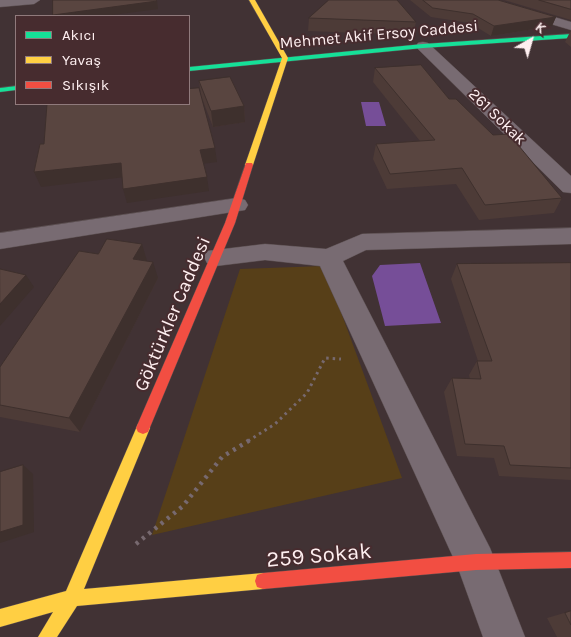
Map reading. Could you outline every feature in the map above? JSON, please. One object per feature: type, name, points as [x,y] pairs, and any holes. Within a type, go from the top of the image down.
[{"type":"street","points":[[0,4],[34,0]]},
{"type":"street","points":[[252,0],[286,58]]},
{"type":"street","points":[[474,0],[486,1],[571,26]]},
{"type":"street","name":"Mehmet Akif Ersoy Caddesi","points":[[190,69],[423,46],[565,38],[571,36]]},
{"type":"street","name":"261 Sokak","points":[[423,46],[571,187]]},
{"type":"street","name":"Göktürkler Caddesi","points":[[47,637],[72,598],[216,257],[237,205],[286,58]]},
{"type":"street","points":[[0,90],[15,88]]},
{"type":"street","points":[[0,241],[237,205]]},
{"type":"street","points":[[216,257],[265,252],[329,258],[362,242],[571,236]]},
{"type":"street","points":[[329,258],[476,562],[504,637]]},
{"type":"street","name":"259 Sokak","points":[[0,618],[72,598],[476,562],[571,560]]},
{"type":"path","points":[[131,549],[183,506],[222,457],[275,424],[307,393],[325,358],[379,361]]},
{"type":"shaded area","points":[[361,102],[379,102],[386,126],[366,126]]},
{"type":"shaded area","points":[[420,263],[441,323],[385,326],[372,276],[380,265]]},
{"type":"shaded area","points":[[324,266],[402,478],[152,535],[240,269]]},
{"type":"building","points":[[53,0],[156,0],[157,1],[53,15]]},
{"type":"building","points":[[329,0],[397,0],[416,22],[309,18]]},
{"type":"building","points":[[423,0],[498,0],[556,17],[494,26],[473,14],[433,8]]},
{"type":"building","points":[[539,0],[571,0],[571,9]]},
{"type":"building","points":[[421,65],[449,99],[456,99],[493,135],[509,134],[562,198],[485,205],[462,168],[390,174],[376,144],[435,140],[375,68]]},
{"type":"building","points":[[230,77],[244,106],[211,111],[199,81]]},
{"type":"building","points":[[199,88],[215,148],[200,150],[207,177],[123,189],[121,163],[34,172],[40,144],[44,144],[47,105],[190,105],[190,89]]},
{"type":"building","points":[[107,239],[142,244],[133,259],[153,262],[69,418],[0,405],[0,367],[79,251],[98,254]]},
{"type":"building","points":[[571,263],[571,468],[510,465],[504,446],[465,444],[452,378],[481,379],[477,361],[492,361],[457,264]]},
{"type":"building","points":[[0,269],[26,275],[0,304]]},
{"type":"building","points":[[23,465],[23,525],[0,532],[0,472]]},
{"type":"building","points":[[571,611],[571,625],[565,613]]},
{"type":"traffic: fast","points":[[190,69],[423,46],[571,36]]},
{"type":"traffic: fast","points":[[0,90],[15,88]]},
{"type":"traffic: slow","points":[[249,165],[285,58],[252,0]]},
{"type":"traffic: slow","points":[[47,637],[72,598],[143,428]]},
{"type":"traffic: slow","points":[[0,618],[72,598],[263,581]]},
{"type":"traffic: jam","points":[[143,428],[230,223],[249,165]]},
{"type":"traffic: jam","points":[[263,581],[476,562],[571,560]]}]
